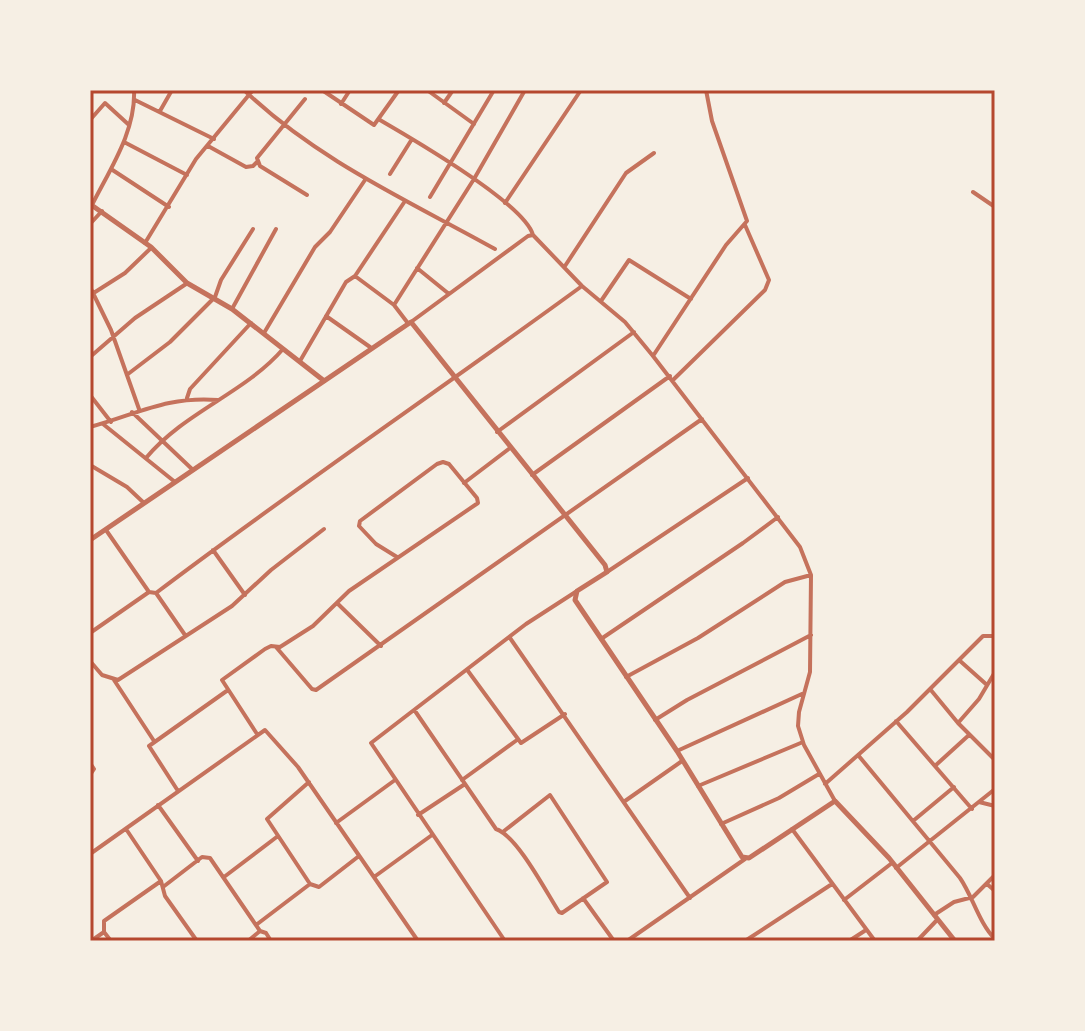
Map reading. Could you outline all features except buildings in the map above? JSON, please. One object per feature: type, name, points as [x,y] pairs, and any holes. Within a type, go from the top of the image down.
[{"type":"street","points":[[134,90],[135,100],[124,142],[91,204],[148,245],[187,283],[232,309],[323,380]]},
{"type":"street","points":[[160,111],[172,90]]},
{"type":"street","points":[[244,90],[284,124],[365,180],[495,249]]},
{"type":"street","points":[[322,90],[372,125],[380,120],[399,90]]},
{"type":"street","points":[[341,104],[350,90]]},
{"type":"street","points":[[427,90],[474,124]]},
{"type":"street","points":[[444,103],[453,90]]},
{"type":"street","points":[[430,197],[494,90]]},
{"type":"street","points":[[394,305],[474,179],[525,90]]},
{"type":"street","points":[[505,203],[581,90]]},
{"type":"street","points":[[532,476],[671,378],[759,297],[768,284],[745,225],[746,217],[712,121],[706,90]]},
{"type":"street","points":[[91,294],[125,273],[148,245],[187,175],[251,93]]},
{"type":"street","points":[[208,146],[246,167],[253,166],[305,99]]},
{"type":"street","points":[[135,100],[214,139]]},
{"type":"street","points":[[90,120],[105,103],[129,125]]},
{"type":"street","points":[[380,120],[452,161],[529,225],[533,235],[582,286],[634,332],[749,477],[800,547],[811,575],[810,672],[798,726],[803,742],[835,801],[894,865],[955,941]]},
{"type":"street","points":[[390,174],[412,138]]},
{"type":"street","points":[[124,142],[187,175]]},
{"type":"street","points":[[564,267],[626,173],[654,153]]},
{"type":"street","points":[[257,162],[307,195]]},
{"type":"street","points":[[111,168],[169,207]]},
{"type":"street","points":[[264,333],[315,247],[330,232],[365,180]]},
{"type":"street","points":[[973,192],[995,207]]},
{"type":"street","points":[[300,361],[346,282],[355,276],[405,201]]},
{"type":"street","points":[[90,224],[102,211]]},
{"type":"street","points":[[653,356],[726,245],[745,225]]},
{"type":"street","points":[[128,374],[170,342],[215,297],[221,280],[253,229]]},
{"type":"street","points":[[232,309],[276,229]]},
{"type":"street","points":[[90,540],[533,235]]},
{"type":"street","points":[[601,301],[629,260],[691,299]]},
{"type":"street","points":[[417,268],[449,294]]},
{"type":"street","points":[[355,276],[394,305],[409,322],[605,565],[607,572]]},
{"type":"street","points":[[90,357],[135,318],[187,283]]},
{"type":"street","points":[[90,633],[149,592],[156,593],[323,469],[455,379],[582,286]]},
{"type":"street","points":[[90,287],[111,330],[139,409]]},
{"type":"street","points":[[326,316],[370,347]]},
{"type":"street","points":[[187,398],[190,389],[251,323]]},
{"type":"street","points":[[497,432],[634,332]]},
{"type":"street","points":[[146,458],[160,441],[262,370],[283,349]]},
{"type":"street","points":[[90,395],[111,422]]},
{"type":"street","points":[[91,428],[139,409],[187,398],[218,400]]},
{"type":"street","points":[[132,412],[193,470]]},
{"type":"street","points":[[276,647],[313,691],[702,419]]},
{"type":"street","points":[[103,424],[175,482]]},
{"type":"street","points":[[464,483],[510,448]]},
{"type":"street","points":[[257,734],[223,679],[265,649],[276,647],[313,626],[337,603],[397,557],[478,503],[449,464],[443,462],[360,521],[359,526],[376,544],[397,557]]},
{"type":"street","points":[[90,465],[127,487],[144,503]]},
{"type":"street","points":[[505,941],[371,743],[510,638],[749,477]]},
{"type":"street","points":[[601,639],[778,517]]},
{"type":"street","points":[[114,680],[245,595],[271,570],[324,529]]},
{"type":"street","points":[[106,530],[149,592]]},
{"type":"street","points":[[213,550],[245,595]]},
{"type":"street","points":[[626,677],[698,638],[785,582],[811,575]]},
{"type":"street","points":[[577,591],[575,600],[677,751],[745,859]]},
{"type":"street","points":[[156,593],[185,635]]},
{"type":"street","points":[[337,603],[381,646]]},
{"type":"street","points":[[655,720],[811,634]]},
{"type":"street","points":[[825,784],[896,721],[983,636],[995,636]]},
{"type":"street","points":[[510,638],[690,898]]},
{"type":"street","points":[[959,660],[987,685]]},
{"type":"street","points":[[90,661],[99,673],[114,680],[154,741]]},
{"type":"street","points":[[467,671],[522,743],[565,714]]},
{"type":"street","points":[[958,723],[995,672]]},
{"type":"street","points":[[930,689],[995,760]]},
{"type":"street","points":[[178,791],[149,746],[228,690]]},
{"type":"street","points":[[677,751],[804,693]]},
{"type":"street","points":[[415,711],[496,829],[504,831],[559,912],[562,913],[607,881],[550,795],[504,831]]},
{"type":"street","points":[[896,721],[972,809]]},
{"type":"street","points":[[90,854],[265,730],[309,782],[418,941]]},
{"type":"street","points":[[935,766],[969,735]]},
{"type":"street","points":[[418,815],[517,740]]},
{"type":"street","points":[[698,786],[803,742]]},
{"type":"street","points":[[858,755],[973,897],[986,930],[995,939]]},
{"type":"street","points":[[625,801],[683,761]]},
{"type":"street","points":[[90,763],[94,769],[90,775]]},
{"type":"street","points":[[721,824],[779,798],[819,774]]},
{"type":"street","points":[[336,823],[395,780]]},
{"type":"street","points":[[309,782],[268,815],[268,822],[310,884],[319,887],[359,856]]},
{"type":"street","points":[[913,821],[954,787]]},
{"type":"street","points":[[844,900],[972,809],[995,789]]},
{"type":"street","points":[[627,941],[835,801]]},
{"type":"street","points":[[979,802],[995,806]]},
{"type":"street","points":[[158,805],[198,861]]},
{"type":"street","points":[[126,828],[162,884],[165,896],[197,941]]},
{"type":"street","points":[[792,829],[875,941]]},
{"type":"street","points":[[374,877],[432,835]]},
{"type":"street","points":[[224,877],[278,836]]},
{"type":"street","points":[[111,941],[104,932],[104,921],[202,857],[210,858],[260,931],[266,933],[271,941]]},
{"type":"street","points":[[917,941],[935,918],[954,902],[973,897],[995,875]]},
{"type":"street","points":[[256,925],[310,884]]},
{"type":"street","points":[[745,941],[832,884]]},
{"type":"street","points":[[987,884],[995,891]]},
{"type":"street","points":[[583,898],[614,941]]},
{"type":"street","points":[[849,941],[866,930]]},
{"type":"street","points":[[248,941],[260,931]]},
{"type":"street","points":[[91,941],[104,932]]}]
